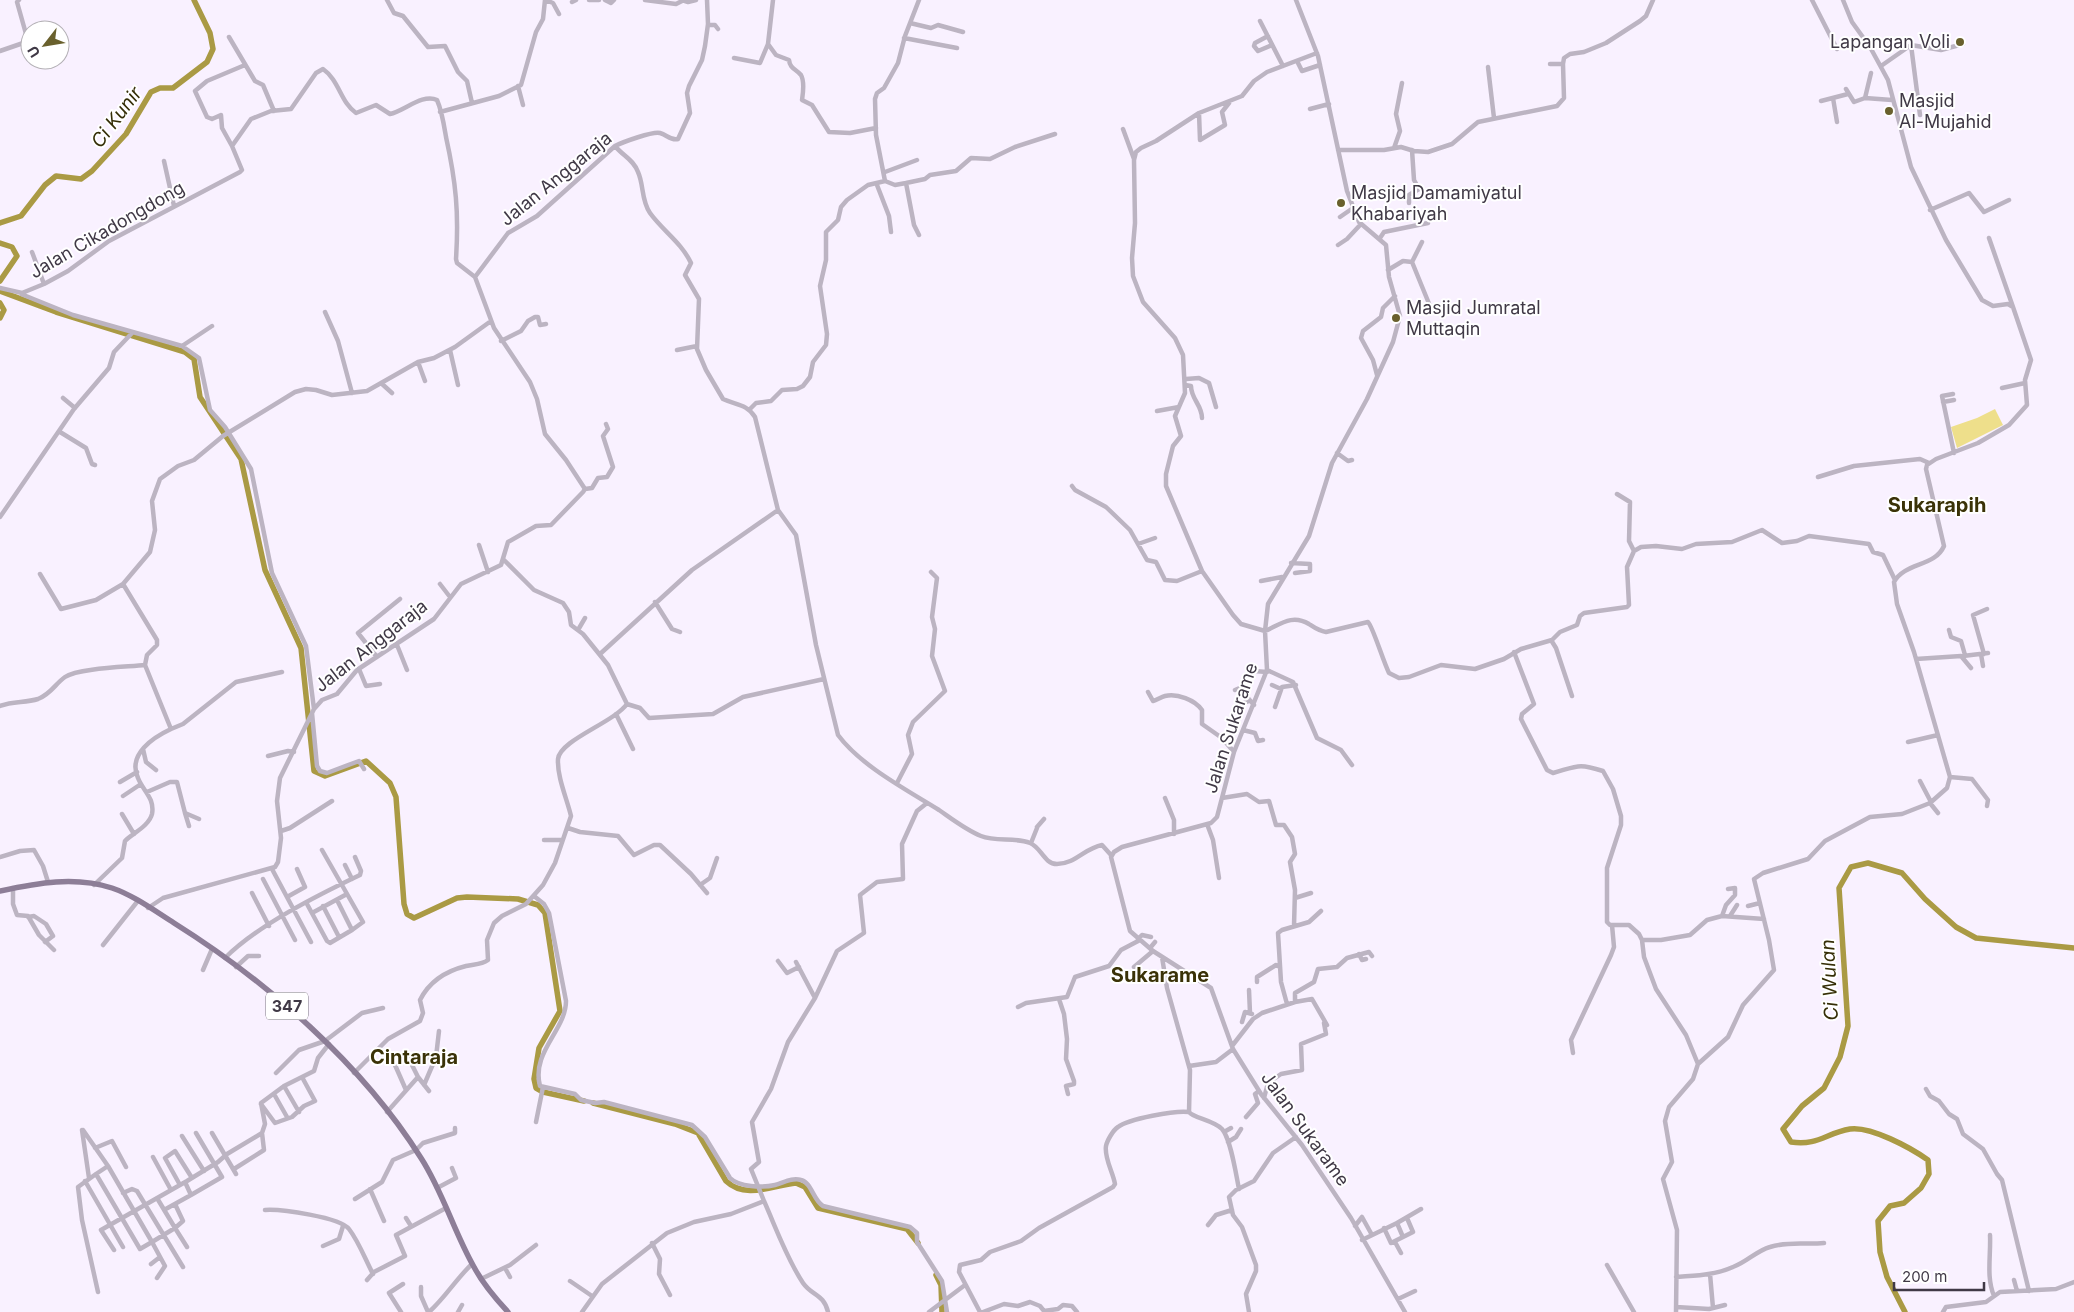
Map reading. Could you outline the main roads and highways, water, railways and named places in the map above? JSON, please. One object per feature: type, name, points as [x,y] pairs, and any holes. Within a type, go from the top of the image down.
[{"type":"main road","name":"347","points":[[0,891],[48,882],[94,884],[113,889],[148,908],[212,949],[297,1013],[327,1042],[354,1073],[416,1150],[437,1188],[481,1280],[508,1312]]},
{"type":"waterway","name":"Ci Kunir","points":[[0,223],[21,216],[45,185],[56,176],[81,179],[92,171],[126,134],[151,92],[160,88],[173,88],[207,62],[213,49],[210,33],[194,0]]},
{"type":"waterway","name":"Ci Kunir","points":[[0,243],[12,247],[17,256],[0,281]]},
{"type":"waterway","points":[[0,291],[56,312],[185,352],[194,359],[200,397],[241,459],[265,570],[301,648],[314,771],[325,776],[366,761],[390,783],[396,797],[404,904],[407,914],[414,918],[457,898],[467,897],[518,899],[538,905],[545,913],[560,1011],[539,1048],[534,1079],[536,1088],[543,1092],[584,1101]]},
{"type":"waterway","name":"Ci Kunir","points":[[0,303],[4,310],[0,318]]},
{"type":"waterway","name":"Ci Wulan","points":[[1905,1312],[1887,1277],[1880,1252],[1878,1221],[1890,1206],[1904,1203],[1921,1188],[1929,1174],[1928,1160],[1901,1144],[1869,1131],[1850,1129],[1815,1141],[1800,1143],[1791,1142],[1783,1129],[1802,1106],[1824,1088],[1840,1057],[1848,1026],[1839,888],[1851,867],[1868,863],[1902,873],[1925,899],[1956,927],[1976,938],[2074,948]]},
{"type":"waterway","points":[[593,1103],[675,1124],[698,1133],[726,1181],[734,1187],[751,1191],[796,1183],[805,1187],[818,1208],[907,1229],[918,1243]]},
{"type":"waterway","points":[[936,1275],[941,1285],[942,1312]]},
{"type":"place","name":"Lapangan Voli","points":[[1960,42]]},
{"type":"place","name":"Masjid Al-Mujahid","points":[[1889,111]]},
{"type":"place","name":"Masjid Damamiyatul Khabariyah","points":[[1341,203]]},
{"type":"place","name":"Masjid Jumratal Muttaqin","points":[[1396,318]]},
{"type":"district","name":"Sukarapih","points":[[1937,505]]},
{"type":"district","name":"Sukarame","points":[[1160,975]]},
{"type":"district","name":"Cintaraja","points":[[414,1057]]}]
